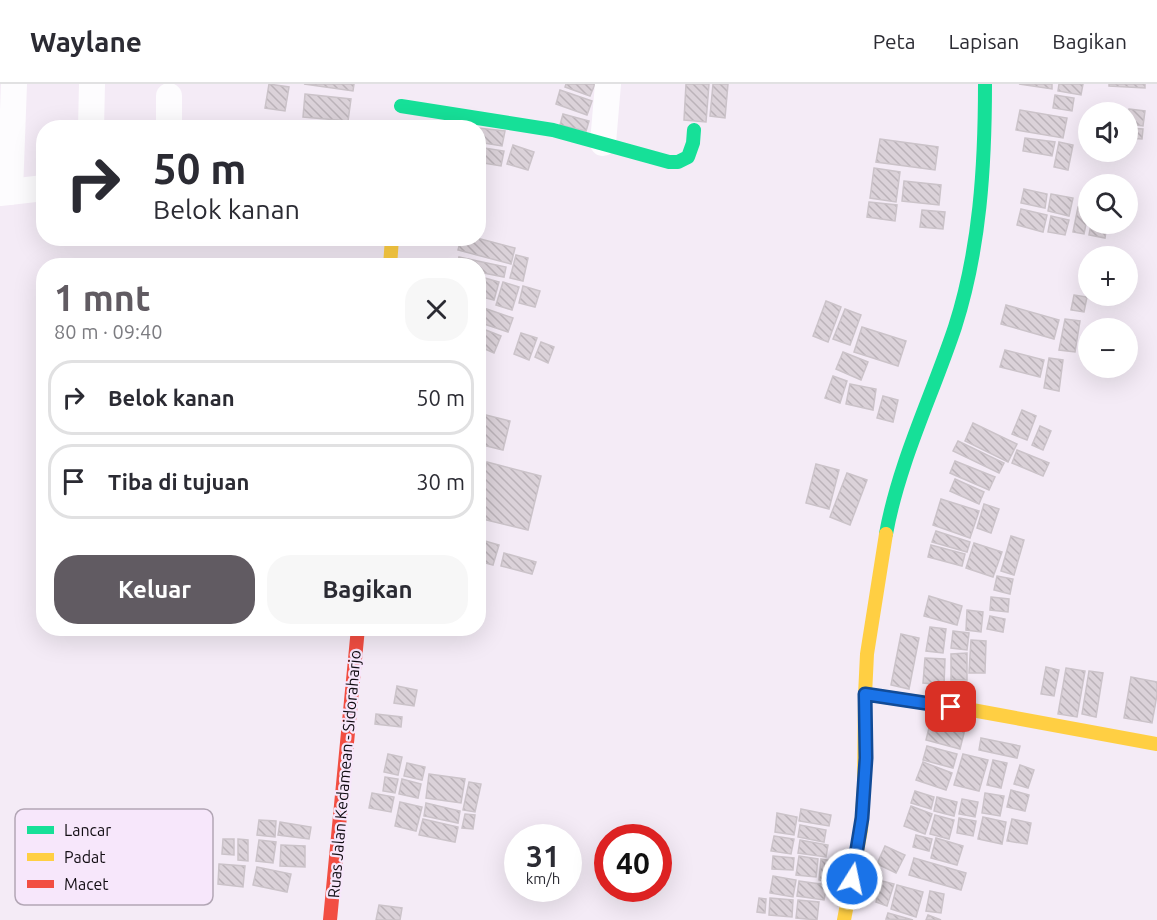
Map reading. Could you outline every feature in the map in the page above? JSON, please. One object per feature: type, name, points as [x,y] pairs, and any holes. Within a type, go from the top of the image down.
[{"type":"street","points":[[14,84],[5,193],[36,189]]},
{"type":"street","points":[[92,84],[92,120]]},
{"type":"street","points":[[603,143],[608,84]]},
{"type":"street","points":[[844,920],[862,818],[866,758],[865,694],[875,600],[887,527],[910,446],[955,325],[968,273],[979,202],[986,115],[985,84]]},
{"type":"street","points":[[169,96],[169,120]]},
{"type":"street","points":[[401,106],[512,122],[603,143],[669,162],[678,162],[688,157],[692,150],[694,130]]},
{"type":"street","name":"Ruas Jalan Kedamean - Sidoraharjo","points":[[330,920],[357,636]]},
{"type":"street","points":[[865,694],[972,710],[1157,744]]},
{"type":"building","points":[[269,84],[289,87],[285,111],[265,108]]},
{"type":"building","points":[[304,84],[354,84],[353,91]]},
{"type":"building","points":[[566,84],[595,84],[590,96],[565,87]]},
{"type":"building","points":[[686,84],[709,84],[706,122],[684,120]]},
{"type":"building","points":[[713,84],[728,84],[725,118],[710,116]]},
{"type":"building","points":[[1019,84],[1052,84],[1052,89]]},
{"type":"building","points":[[1059,84],[1083,84],[1081,95],[1058,91]]},
{"type":"building","points":[[1109,84],[1145,84],[1145,88],[1109,86]]},
{"type":"building","points":[[560,90],[592,101],[587,115],[556,104]]},
{"type":"building","points":[[305,94],[351,99],[348,120],[303,117]]},
{"type":"building","points":[[1055,95],[1074,98],[1072,111],[1053,108]]},
{"type":"building","points":[[1020,110],[1067,118],[1063,138],[1016,130]]},
{"type":"building","points":[[1138,110],[1145,111],[1143,126],[1138,125]]},
{"type":"building","points":[[563,114],[589,121],[586,131],[560,125]]},
{"type":"building","points":[[486,129],[505,131],[502,146],[486,143]]},
{"type":"building","points":[[1138,129],[1143,129],[1142,139],[1138,139]]},
{"type":"building","points":[[1025,138],[1055,142],[1052,156],[1023,151]]},
{"type":"building","points":[[880,139],[938,147],[935,170],[876,162]]},
{"type":"building","points":[[1059,142],[1073,145],[1068,170],[1054,167]]},
{"type":"building","points":[[513,145],[534,152],[528,170],[507,164]]},
{"type":"building","points":[[486,148],[504,151],[501,166],[486,163]]},
{"type":"building","points":[[874,168],[900,172],[896,202],[870,198]]},
{"type":"building","points":[[904,181],[941,185],[939,205],[902,201]]},
{"type":"building","points":[[1024,189],[1047,194],[1045,208],[1021,203]]},
{"type":"building","points":[[1051,194],[1073,198],[1069,216],[1048,211]]},
{"type":"building","points":[[869,202],[897,205],[895,221],[867,217]]},
{"type":"building","points":[[1078,207],[1078,233],[1073,232]]},
{"type":"building","points":[[1021,209],[1047,215],[1043,232],[1017,225]]},
{"type":"building","points":[[922,210],[945,212],[943,229],[920,227]]},
{"type":"building","points":[[1051,216],[1069,220],[1065,235],[1048,232]]},
{"type":"building","points":[[1089,234],[1106,234],[1105,238]]},
{"type":"building","points":[[486,240],[515,248],[511,264],[458,250],[459,246],[486,246]]},
{"type":"building","points":[[516,255],[528,258],[523,281],[510,278]]},
{"type":"building","points":[[486,263],[506,267],[504,277],[486,274]]},
{"type":"building","points":[[486,278],[499,282],[494,300],[486,298]]},
{"type":"building","points":[[503,282],[519,287],[512,310],[496,305]]},
{"type":"building","points":[[523,286],[540,291],[535,307],[519,303]]},
{"type":"building","points":[[1074,295],[1078,296],[1078,306],[1085,306],[1084,312],[1071,310]]},
{"type":"building","points":[[826,301],[841,307],[828,342],[813,336]]},
{"type":"building","points":[[1006,305],[1059,320],[1054,339],[1001,324]]},
{"type":"building","points":[[486,309],[513,318],[508,332],[486,325]]},
{"type":"building","points":[[845,309],[861,315],[850,345],[833,339]]},
{"type":"building","points":[[1065,319],[1078,321],[1075,352],[1059,350]]},
{"type":"building","points":[[862,327],[906,341],[898,366],[854,352]]},
{"type":"building","points":[[486,330],[501,336],[494,353],[486,350]]},
{"type":"building","points":[[521,333],[537,338],[529,360],[514,354]]},
{"type":"building","points":[[541,342],[554,347],[548,363],[535,357]]},
{"type":"building","points":[[1005,350],[1044,360],[1040,377],[1000,367]]},
{"type":"building","points":[[843,352],[868,362],[861,380],[836,369]]},
{"type":"building","points":[[1049,358],[1063,360],[1059,391],[1044,388]]},
{"type":"building","points":[[833,376],[847,381],[840,403],[825,398]]},
{"type":"building","points":[[850,384],[876,389],[873,410],[846,404]]},
{"type":"building","points":[[883,396],[898,400],[893,422],[877,418]]},
{"type":"building","points":[[1022,410],[1036,416],[1027,440],[1012,434]]},
{"type":"building","points":[[486,415],[510,421],[503,450],[486,446]]},
{"type":"building","points":[[973,423],[1017,444],[1008,462],[965,441]]},
{"type":"building","points":[[1040,426],[1051,431],[1043,450],[1032,445]]},
{"type":"building","points":[[958,441],[1004,463],[999,473],[953,451]]},
{"type":"building","points":[[1017,450],[1049,463],[1043,476],[1012,463]]},
{"type":"building","points":[[955,461],[995,477],[989,490],[950,473]]},
{"type":"building","points":[[487,462],[541,476],[528,530],[486,520]]},
{"type":"building","points":[[816,464],[839,470],[829,509],[806,503]]},
{"type":"building","points":[[847,473],[867,480],[850,525],[830,517]]},
{"type":"building","points":[[955,479],[984,492],[979,504],[950,491]]},
{"type":"building","points":[[941,499],[979,511],[970,538],[933,525]]},
{"type":"building","points":[[984,504],[999,509],[991,533],[977,528]]},
{"type":"building","points":[[936,531],[970,542],[967,552],[932,542]]},
{"type":"building","points":[[1011,536],[1024,540],[1014,575],[1001,571]]},
{"type":"building","points":[[486,541],[499,545],[493,565],[486,563]]},
{"type":"building","points":[[974,543],[1002,552],[993,577],[966,568]]},
{"type":"building","points":[[931,545],[965,554],[962,566],[928,557]]},
{"type":"building","points":[[504,553],[536,562],[532,574],[501,566]]},
{"type":"building","points":[[997,576],[1013,579],[1010,594],[994,590]]},
{"type":"building","points":[[929,596],[962,606],[957,625],[924,616]]},
{"type":"building","points":[[991,597],[1009,599],[1008,612],[990,610]]},
{"type":"building","points":[[967,610],[983,612],[981,632],[966,630]]},
{"type":"building","points":[[990,616],[1005,619],[1003,632],[987,629]]},
{"type":"building","points":[[930,627],[946,629],[943,653],[926,651]]},
{"type":"building","points":[[953,631],[969,633],[967,650],[951,648]]},
{"type":"building","points":[[901,634],[919,638],[909,689],[891,685]]},
{"type":"building","points":[[971,640],[986,641],[985,673],[969,673]]},
{"type":"building","points":[[967,653],[967,680],[951,680],[951,654]]},
{"type":"building","points":[[925,658],[945,659],[944,685],[923,683]]},
{"type":"building","points":[[1046,667],[1059,670],[1054,696],[1041,694]]},
{"type":"building","points":[[1066,668],[1085,671],[1077,717],[1058,714]]},
{"type":"building","points":[[1089,671],[1103,673],[1096,717],[1082,714]]},
{"type":"building","points":[[1131,677],[1157,682],[1152,723],[1124,718]]},
{"type":"building","points":[[397,686],[417,690],[414,706],[394,703]]},
{"type":"building","points":[[376,714],[402,717],[401,727],[375,724]]},
{"type":"building","points":[[931,720],[965,729],[960,749],[926,740]]},
{"type":"building","points":[[981,738],[1020,746],[1017,758],[979,750]]},
{"type":"building","points":[[927,746],[957,754],[953,768],[923,760]]},
{"type":"building","points":[[388,754],[402,757],[398,775],[384,772]]},
{"type":"building","points":[[963,754],[988,760],[979,791],[954,785]]},
{"type":"building","points":[[993,760],[1007,763],[1001,788],[987,785]]},
{"type":"building","points":[[923,762],[952,773],[946,790],[916,780]]},
{"type":"building","points":[[407,763],[425,767],[422,780],[404,776]]},
{"type":"building","points":[[1020,765],[1034,770],[1028,788],[1014,784]]},
{"type":"building","points":[[429,774],[465,779],[461,803],[426,798]]},
{"type":"building","points":[[385,777],[398,779],[395,793],[383,791]]},
{"type":"building","points":[[402,779],[421,784],[418,798],[399,794]]},
{"type":"building","points":[[469,782],[481,784],[475,812],[463,810]]},
{"type":"building","points":[[1011,790],[1029,795],[1025,811],[1007,807]]},
{"type":"building","points":[[915,791],[934,797],[931,809],[911,803]]},
{"type":"building","points":[[372,793],[394,797],[391,812],[369,808]]},
{"type":"building","points":[[985,793],[1004,796],[1000,816],[982,813]]},
{"type":"building","points":[[937,797],[957,802],[954,816],[934,811]]},
{"type":"building","points":[[962,799],[978,802],[975,817],[959,814]]},
{"type":"building","points":[[400,802],[422,807],[416,831],[395,826]]},
{"type":"building","points":[[426,803],[460,811],[458,823],[424,816]]},
{"type":"building","points":[[911,806],[932,814],[925,834],[904,826]]},
{"type":"building","points":[[801,809],[831,815],[829,826],[799,821]]},
{"type":"building","points":[[777,813],[797,817],[794,835],[775,832]]},
{"type":"building","points":[[465,814],[475,815],[473,829],[462,828]]},
{"type":"building","points":[[935,815],[954,820],[949,839],[930,834]]},
{"type":"building","points":[[983,817],[1006,822],[1002,844],[978,839]]},
{"type":"building","points":[[959,818],[976,821],[973,836],[957,833]]},
{"type":"building","points":[[423,819],[458,827],[455,842],[419,835]]},
{"type":"building","points":[[1012,819],[1031,823],[1027,844],[1007,841]]},
{"type":"building","points":[[259,820],[276,821],[275,837],[257,835]]},
{"type":"building","points":[[280,822],[311,827],[309,839],[278,835]]},
{"type":"building","points":[[800,825],[826,830],[824,842],[798,837]]},
{"type":"building","points":[[916,835],[932,839],[929,851],[913,847]]},
{"type":"building","points":[[774,836],[794,839],[791,854],[771,851]]},
{"type":"building","points":[[936,838],[963,846],[957,865],[931,858]]},
{"type":"building","points":[[223,839],[234,839],[234,855],[222,854]]},
{"type":"building","points":[[238,839],[248,840],[248,861],[238,860]]},
{"type":"building","points":[[259,840],[276,842],[273,863],[256,861]]},
{"type":"building","points":[[800,840],[828,845],[826,857],[798,853]]},
{"type":"building","points":[[281,845],[305,846],[305,867],[280,866]]},
{"type":"building","points":[[885,846],[905,855],[896,873],[877,864]]},
{"type":"building","points":[[773,856],[794,858],[793,870],[772,869]]},
{"type":"building","points":[[799,856],[818,859],[816,877],[796,875]]},
{"type":"building","points":[[914,858],[966,873],[961,890],[909,875]]},
{"type":"building","points":[[821,859],[832,861],[829,882],[819,880]]},
{"type":"building","points":[[219,864],[245,866],[243,887],[218,884]]},
{"type":"building","points":[[257,867],[291,874],[287,892],[253,885]]},
{"type":"building","points":[[773,876],[796,880],[793,897],[770,893]]},
{"type":"building","points":[[799,881],[827,885],[824,900],[797,896]]},
{"type":"building","points":[[882,881],[894,884],[887,906],[876,902]]},
{"type":"building","points":[[897,885],[923,892],[916,917],[891,909]]},
{"type":"building","points":[[930,891],[944,894],[941,913],[926,911]]},
{"type":"building","points":[[759,898],[766,899],[765,913],[757,912]]},
{"type":"building","points":[[770,898],[793,900],[792,917],[769,915]]},
{"type":"building","points":[[798,900],[819,902],[817,920],[796,918]]},
{"type":"building","points":[[379,905],[402,908],[400,920],[376,920]]},
{"type":"building","points":[[888,913],[913,920],[886,919]]},
{"type":"building","points":[[928,915],[941,920],[926,920]]},
{"type":"traffic: fast","points":[[886,534],[899,481],[955,327],[970,268],[982,176],[985,84]]},
{"type":"traffic: fast","points":[[401,106],[553,130],[669,162],[678,162],[688,157],[693,143],[694,130]]},
{"type":"traffic: slow","points":[[391,246],[391,258]]},
{"type":"traffic: slow","points":[[844,920],[861,830],[867,654],[886,534]]},
{"type":"traffic: slow","points":[[865,694],[972,710],[1157,744]]},
{"type":"traffic: jam","points":[[330,920],[357,636]]},
{"type":"route","points":[[852,879],[862,818],[866,758],[865,694],[951,707]]}]
